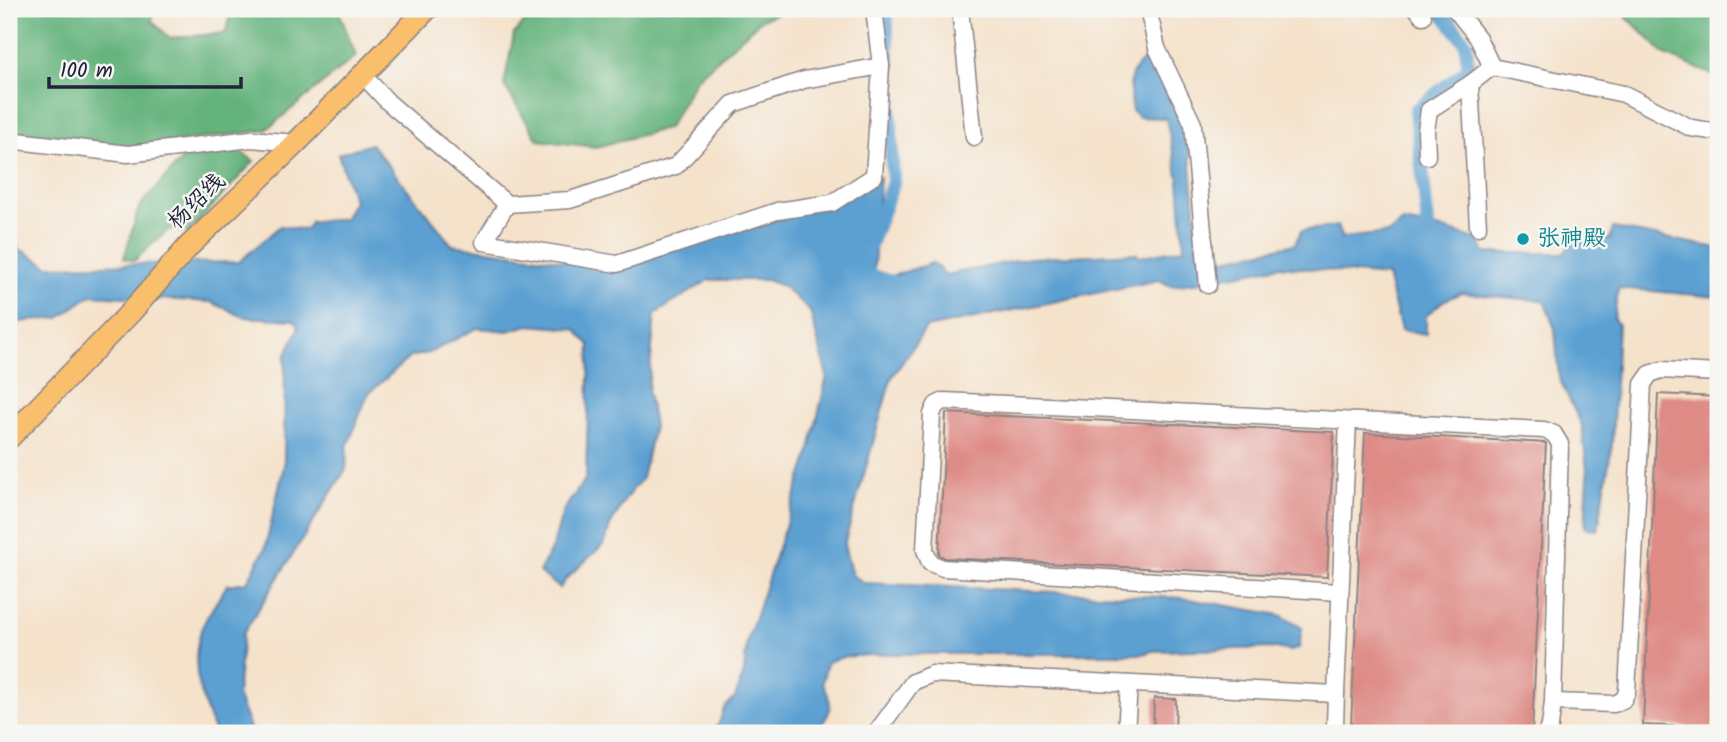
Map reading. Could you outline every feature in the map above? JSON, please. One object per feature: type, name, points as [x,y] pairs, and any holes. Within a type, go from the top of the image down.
[{"type":"main road","name":"杨绍线","points":[[9,438],[130,313],[189,246],[296,143],[427,9]]},
{"type":"lane","points":[[507,204],[484,242],[617,264],[777,211],[832,203],[874,176],[881,66],[874,9]]},
{"type":"lane","points":[[960,9],[974,137]]},
{"type":"lane","points":[[1148,9],[1157,48],[1193,124],[1208,285]]},
{"type":"lane","points":[[1455,9],[1478,38],[1492,67]]},
{"type":"lane","points":[[363,75],[388,102],[507,204],[570,200],[676,166],[733,104],[804,80],[881,66]]},
{"type":"lane","points":[[1427,156],[1429,110],[1492,67],[1624,94],[1691,128],[1718,132]]},
{"type":"lane","points":[[1470,84],[1478,227]]},
{"type":"lane","points":[[9,140],[128,154],[251,139],[296,143]]},
{"type":"lane","points":[[1553,702],[1614,704],[1623,700],[1627,692],[1643,384],[1650,374],[1661,370],[1718,373]]},
{"type":"lane","points":[[1339,592],[943,568],[930,563],[925,550],[932,414],[936,405],[944,401],[1544,430],[1554,435],[1560,444],[1553,702],[1550,726],[1546,733]]},
{"type":"lane","points":[[1340,733],[1335,725],[1348,421]]},
{"type":"lane","points":[[876,733],[913,682],[932,674],[1336,694]]},
{"type":"lane","points":[[1126,733],[1129,684]]},
{"type":"green space","points":[[9,9],[153,9],[152,21],[170,38],[226,33],[231,9],[338,9],[356,56],[266,130],[131,148],[9,133]]},
{"type":"green space","points":[[535,9],[789,9],[762,19],[696,79],[668,128],[596,147],[538,140],[504,85],[514,34]]},
{"type":"green space","points":[[1619,9],[1718,9],[1718,77],[1665,55]]},
{"type":"green space","points":[[239,151],[254,161],[188,233],[169,229],[134,261],[124,258],[139,207],[184,157]]},
{"type":"water","points":[[1153,53],[1187,120],[1199,254],[1216,261],[1295,244],[1301,231],[1337,226],[1342,238],[1389,233],[1403,222],[1447,230],[1479,240],[1485,253],[1564,253],[1574,241],[1610,239],[1613,228],[1718,248],[1718,297],[1618,288],[1614,319],[1618,324],[1612,444],[1598,530],[1585,527],[1588,479],[1582,426],[1559,378],[1555,329],[1544,301],[1461,293],[1443,301],[1426,316],[1426,334],[1401,330],[1387,276],[1280,266],[1171,286],[1159,280],[926,328],[891,379],[844,545],[852,575],[865,583],[1183,598],[1280,615],[1302,628],[1299,648],[1291,651],[1275,648],[1153,651],[1142,654],[885,654],[848,657],[827,663],[822,683],[829,698],[830,709],[815,733],[707,733],[719,724],[724,708],[735,698],[744,672],[747,642],[809,454],[827,376],[810,311],[783,286],[767,280],[709,280],[655,314],[648,392],[654,426],[642,478],[626,498],[610,526],[605,543],[566,579],[560,588],[539,572],[553,546],[563,511],[586,478],[590,345],[575,329],[529,325],[508,331],[477,328],[429,353],[410,357],[368,394],[347,447],[346,469],[243,634],[237,695],[252,733],[215,733],[198,682],[198,641],[204,622],[227,585],[247,582],[265,549],[284,466],[285,357],[298,330],[298,324],[293,320],[244,317],[211,302],[91,295],[59,318],[9,323],[9,207],[18,248],[49,266],[239,262],[280,226],[306,230],[311,222],[344,219],[354,201],[338,154],[371,144],[452,245],[617,268],[777,213],[833,207],[880,177],[873,282],[933,263],[946,275],[1030,258],[1136,253],[1139,257],[1184,248],[1179,180],[1166,118],[1139,117],[1132,111],[1131,78],[1138,65]]},
{"type":"building","points":[[1658,394],[1718,397],[1718,728],[1643,725]]},
{"type":"building","points":[[946,413],[1334,432],[1327,577],[945,558],[939,555]]},
{"type":"building","points":[[1365,433],[1546,443],[1532,733],[1351,725]]},
{"type":"building","points":[[1154,698],[1176,699],[1175,732],[1153,731]]},
{"type":"waterway","points":[[870,245],[893,183],[886,9]]},
{"type":"waterway","points":[[1430,245],[1416,110],[1468,69],[1466,43],[1439,9]]},
{"type":"waterway","points":[[856,271],[901,285]]},
{"type":"place","name":"张神殿","points":[[1523,239]]}]
